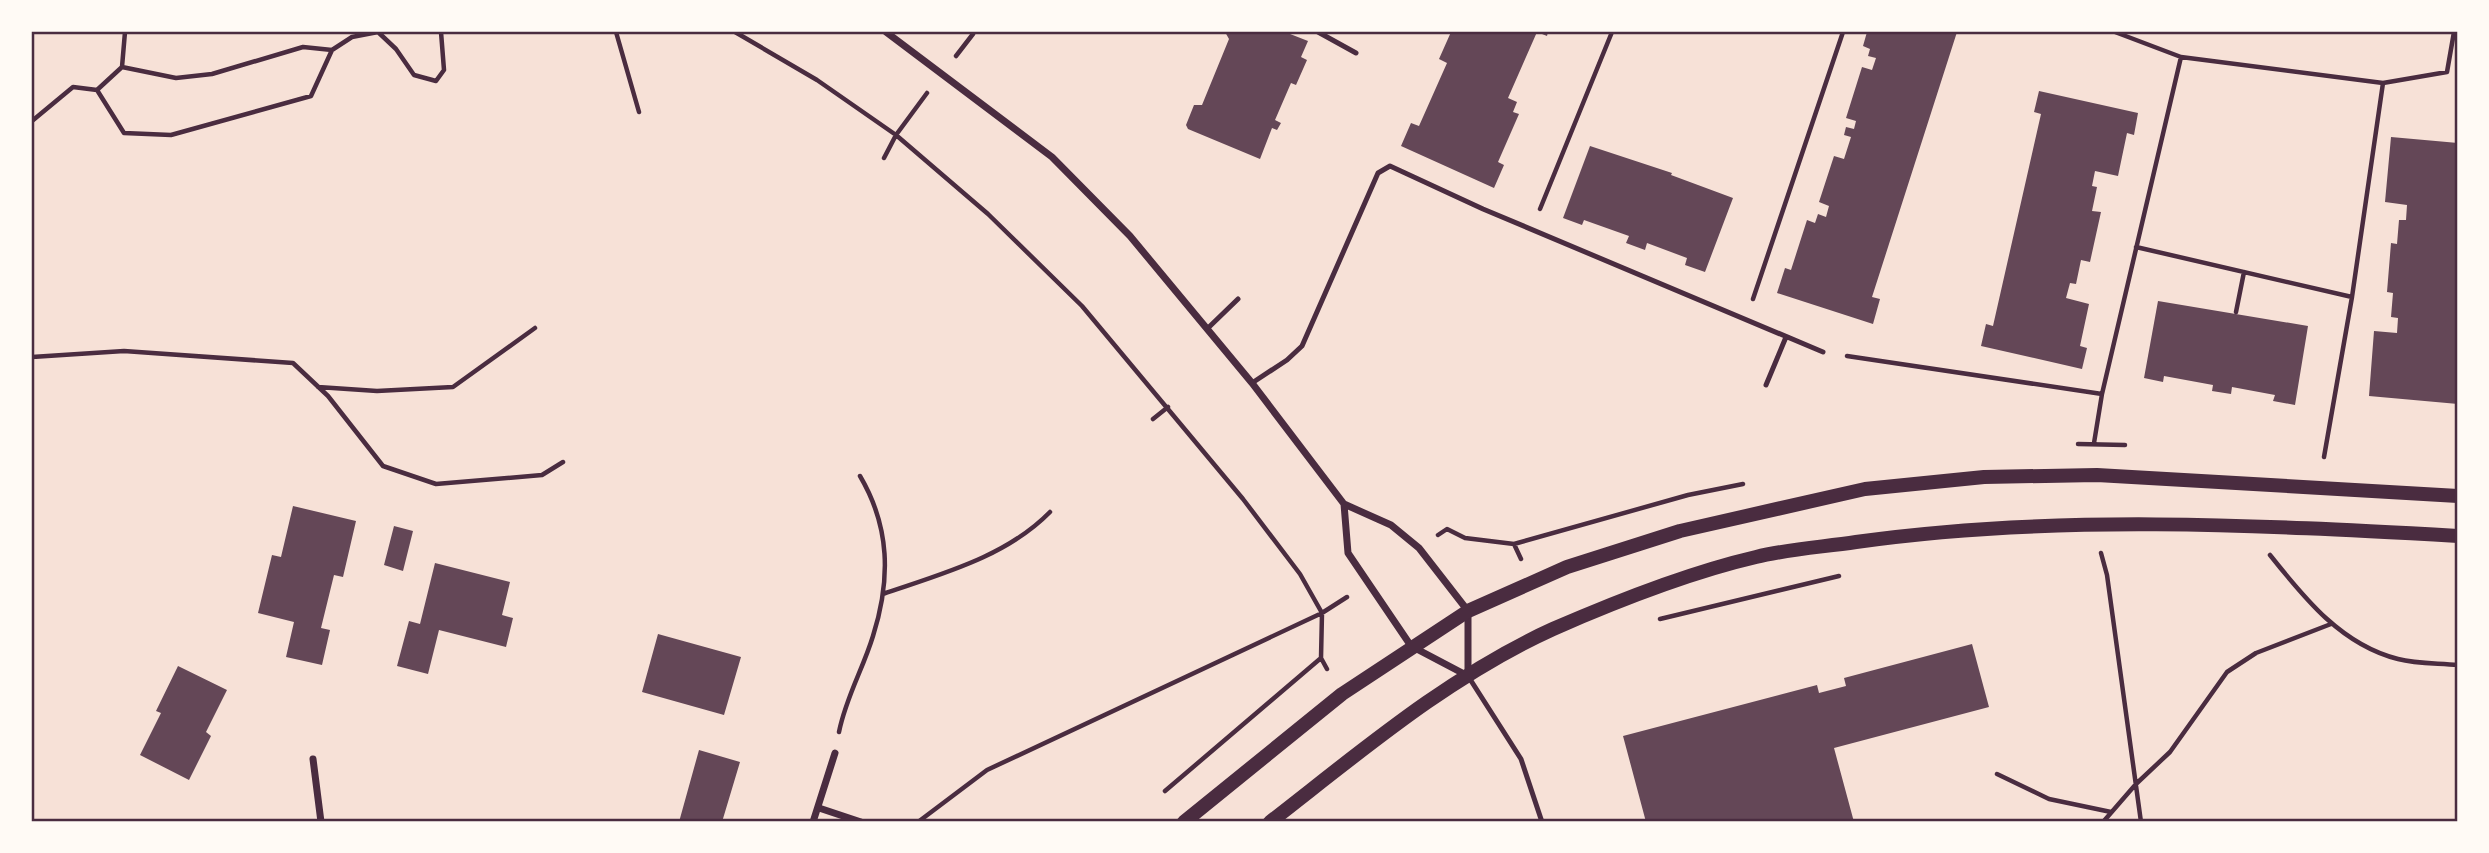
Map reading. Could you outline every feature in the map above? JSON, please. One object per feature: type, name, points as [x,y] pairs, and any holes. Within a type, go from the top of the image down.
[{"type":"main road","points":[[1184,821],[1342,694],[1411,646],[1468,611],[1567,568],[1680,531],[1865,489],[1984,477],[2097,475],[2458,496]]},
{"type":"main road","points":[[1270,821],[1356,754],[1468,676],[1551,630],[1649,591],[1756,557],[1971,529],[2104,524],[2307,527],[2458,536]]},
{"type":"street","points":[[886,32],[1052,157],[1130,236],[1252,383],[1344,504],[1391,524],[1419,548],[1468,611],[1468,676],[1411,646],[1348,553],[1344,504]]},
{"type":"street","points":[[813,821],[835,753]]},
{"type":"street","points":[[313,759],[321,821]]},
{"type":"street","points":[[818,808],[861,821]]},
{"type":"lane","points":[[1318,32],[1356,53]]},
{"type":"lane","points":[[1252,383],[1287,360],[1301,346],[1378,173],[1390,166],[1483,209],[1823,352]]},
{"type":"lane","points":[[1207,329],[1238,299]]},
{"type":"lane","points":[[1766,385],[1786,337]]},
{"type":"lane","points":[[1468,676],[1521,759],[1542,821]]},
{"type":"path","points":[[97,90],[121,67],[125,32]]},
{"type":"path","points":[[97,90],[124,133],[171,135],[311,96],[332,50],[352,37],[378,32],[396,49],[414,75],[436,81],[444,70],[441,32]]},
{"type":"path","points":[[616,32],[639,112]]},
{"type":"path","points":[[736,32],[817,80],[896,135],[988,214],[1082,306],[1168,407],[1300,574],[1322,613],[1321,658],[1165,791]]},
{"type":"path","points":[[1540,209],[1612,32]]},
{"type":"path","points":[[1752,305],[1843,32]]},
{"type":"path","points":[[2115,32],[2181,57],[2383,83],[2448,72],[2454,32]]},
{"type":"path","points":[[121,67],[176,78],[212,74],[303,47],[332,50]]},
{"type":"path","points":[[2094,443],[2102,394],[2181,57]]},
{"type":"path","points":[[2324,457],[2352,297],[2383,83]]},
{"type":"path","points":[[32,121],[73,87],[97,90]]},
{"type":"path","points":[[884,158],[896,135],[929,90]]},
{"type":"path","points":[[2136,247],[2352,297]]},
{"type":"path","points":[[2236,312],[2244,272]]},
{"type":"path","points":[[317,387],[377,391],[453,387],[535,328]]},
{"type":"path","points":[[32,357],[124,351],[293,363],[317,387],[383,466],[436,484],[542,475],[563,462]]},
{"type":"path","points":[[1823,352],[2102,394]]},
{"type":"path","points":[[1153,419],[1168,407]]},
{"type":"path","points":[[835,753],[849,696],[874,635],[885,579],[884,531],[873,499],[860,476]]},
{"type":"path","points":[[882,594],[994,552],[1029,534],[1050,512]]},
{"type":"path","points":[[2101,552],[2107,575],[2141,821]]},
{"type":"path","points":[[2089,553],[2113,552]]},
{"type":"path","points":[[2268,552],[2340,633],[2365,648],[2400,660],[2458,665]]},
{"type":"path","points":[[1651,622],[1850,574]]},
{"type":"path","points":[[918,821],[987,770],[1322,613]]},
{"type":"path","points":[[2103,821],[2136,783],[2171,752],[2227,672],[2256,653],[2331,624]]},
{"type":"path","points":[[1997,774],[2049,799],[2111,812]]},
{"type":"building","points":[[1225,32],[1285,32],[1308,41],[1301,57],[1307,60],[1296,85],[1291,83],[1275,120],[1281,123],[1277,130],[1272,128],[1260,159],[1188,129],[1186,125],[1194,105],[1202,105],[1229,39]]},
{"type":"building","points":[[1451,32],[1537,32],[1508,98],[1517,102],[1513,112],[1519,114],[1498,162],[1504,165],[1494,188],[1401,146],[1411,123],[1419,126],[1447,63],[1439,59]]},
{"type":"building","points":[[1867,32],[1957,32],[1872,297],[1880,299],[1873,324],[1777,293],[1785,268],[1791,270],[1807,220],[1815,223],[1818,214],[1826,217],[1829,206],[1819,202],[1834,156],[1844,159],[1851,137],[1844,135],[1846,127],[1854,129],[1856,121],[1846,118],[1862,67],[1872,70],[1876,58],[1868,56],[1870,49],[1863,46]]},
{"type":"building","points":[[2039,91],[2138,113],[2134,135],[2127,133],[2118,176],[2095,171],[2092,186],[2097,187],[2092,211],[2101,212],[2090,262],[2081,260],[2076,284],[2070,283],[2066,298],[2089,304],[2080,346],[2087,348],[2082,369],[1981,346],[1986,324],[1993,326],[2041,114],[2034,112]]},
{"type":"building","points":[[2391,137],[2458,143],[2458,404],[2369,396],[2374,331],[2397,333],[2398,318],[2391,317],[2393,293],[2387,292],[2391,243],[2397,244],[2399,220],[2406,220],[2407,205],[2385,202]]},
{"type":"building","points":[[1590,146],[1672,173],[1671,175],[1733,198],[1705,272],[1685,265],[1687,258],[1647,243],[1645,250],[1626,243],[1629,236],[1584,220],[1582,225],[1563,218]]},
{"type":"building","points":[[2158,301],[2308,326],[2295,405],[2273,401],[2275,395],[2232,387],[2231,394],[2212,391],[2213,385],[2164,376],[2163,382],[2144,378]]},
{"type":"building","points":[[293,506],[356,521],[343,577],[334,575],[321,628],[330,630],[322,665],[286,657],[294,622],[258,613],[272,555],[281,557]]},
{"type":"building","points":[[394,526],[413,531],[403,571],[384,565]]},
{"type":"building","points":[[435,563],[510,582],[502,615],[513,618],[506,647],[439,630],[428,674],[397,666],[409,621],[420,624]]},
{"type":"building","points":[[658,634],[741,657],[724,715],[642,692]]},
{"type":"building","points":[[1972,644],[1989,707],[1834,748],[1854,822],[1646,822],[1623,736],[1817,685],[1819,693],[1846,686],[1844,678]]},
{"type":"building","points":[[178,666],[227,690],[206,732],[211,736],[189,780],[140,755],[161,713],[156,711]]},
{"type":"building","points":[[699,750],[740,762],[722,822],[679,822]]}]
